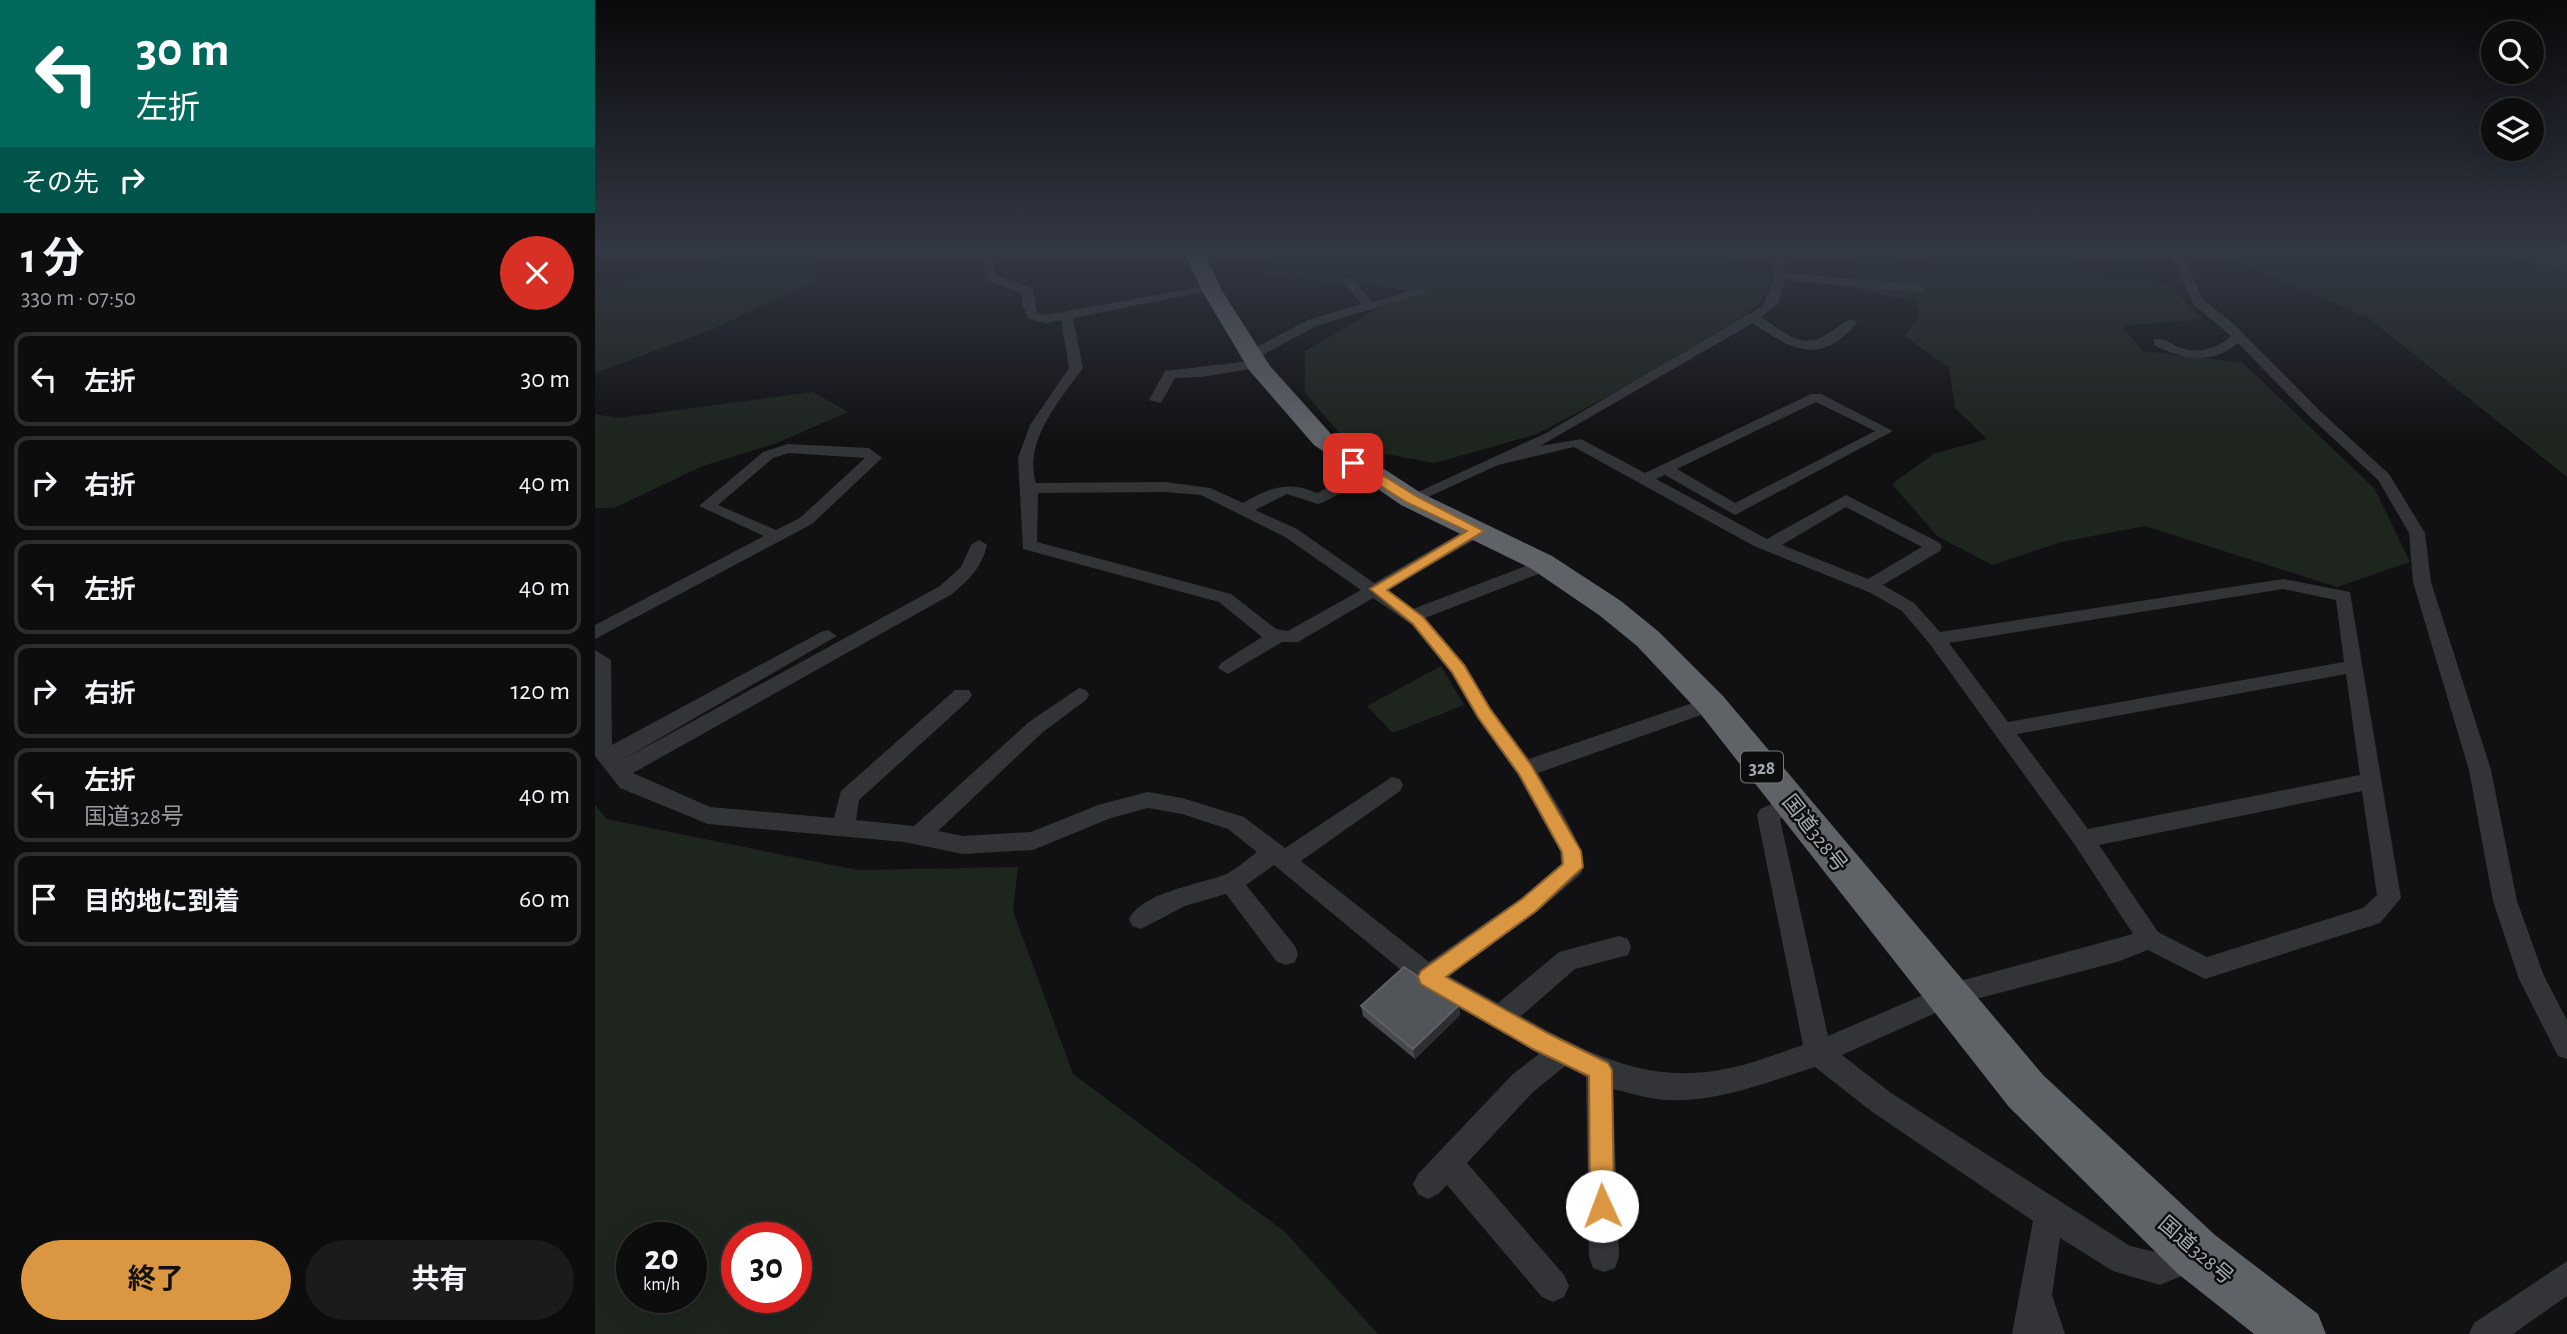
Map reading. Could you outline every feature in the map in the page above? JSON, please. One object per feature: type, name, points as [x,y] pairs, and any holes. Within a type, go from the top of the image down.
[{"type":"highway","name":"国道328号","points":[[1227,314],[1255,359],[1323,440],[1411,499],[1545,565],[1610,608],[1648,639],[1711,704],[2027,1091],[2196,1254],[2298,1334]]},
{"type":"street","points":[[1031,314],[1046,319],[1075,314]]},
{"type":"street","points":[[1156,400],[1170,374],[1201,373],[1255,359],[1312,323],[1342,314]]},
{"type":"street","points":[[1499,461],[1590,415],[1758,314]]},
{"type":"street","points":[[2213,314],[2239,336],[2313,412],[2385,477],[2417,533],[2422,582],[2480,770],[2505,901],[2532,979],[2567,1047]]},
{"type":"street","points":[[1066,316],[1076,368],[1062,385],[1024,453],[1026,481],[1030,488],[1029,545],[1225,598],[1270,634],[1291,638],[1477,531]]},
{"type":"street","points":[[1754,318],[1792,346],[1802,348],[1813,347],[1841,333],[1852,322]]},
{"type":"street","points":[[2159,342],[2170,349],[2212,355],[2224,351],[2239,336]]},
{"type":"street","points":[[1411,499],[1445,481],[1499,461],[1576,442],[1735,510],[1887,431],[1816,397],[1656,474]]},
{"type":"street","points":[[595,633],[806,521],[874,458],[869,453],[788,448],[768,455],[707,506],[777,536]]},
{"type":"street","points":[[1243,510],[1283,488],[1294,487],[1318,499],[1368,472]]},
{"type":"street","points":[[1656,474],[1769,545],[1870,586],[1908,607],[1936,639],[2083,839],[2149,939],[2205,968],[2371,916],[2389,898],[2344,596],[2283,584],[1936,639]]},
{"type":"street","points":[[1030,488],[1165,487],[1204,491],[1291,533],[1377,589],[1412,616],[1458,669],[1484,713],[1525,769],[1571,851],[1573,867],[1529,905],[1428,977]]},
{"type":"street","points":[[1769,545],[1846,500],[1934,547],[1870,586]]},
{"type":"street","points":[[614,764],[946,590],[966,573],[977,559],[979,545]]},
{"type":"street","points":[[1412,616],[1545,565]]},
{"type":"street","points":[[614,764],[828,636]]},
{"type":"street","points":[[1228,668],[1278,636]]},
{"type":"street","points":[[595,656],[601,660],[602,750],[628,782],[708,815],[918,836],[963,845],[1033,841],[1106,811],[1149,800],[1182,806],[1236,823],[1428,977],[1562,1052],[1600,1070],[1657,1086],[1730,1081],[1818,1053],[1949,995],[2117,951],[2149,939]]},
{"type":"street","points":[[2001,730],[2355,666]]},
{"type":"street","points":[[843,829],[849,797],[962,695]]},
{"type":"street","points":[[918,836],[1036,727],[1079,695]]},
{"type":"street","points":[[1525,769],[1711,704]]},
{"type":"street","points":[[2083,839],[2372,781]]},
{"type":"street","points":[[1141,919],[1178,898],[1231,883],[1279,857],[1392,785]]},
{"type":"street","points":[[1791,804],[1768,815],[1818,1053],[1881,1101],[2049,1214],[2124,1260],[2161,1269],[2196,1254]]},
{"type":"street","points":[[1231,883],[1286,954]]},
{"type":"street","points":[[1499,1018],[1568,960],[1619,947]]},
{"type":"street","points":[[1553,1286],[1438,1174],[1523,1083],[1562,1052]]},
{"type":"street","points":[[1600,1070],[1599,1130],[1604,1257]]},
{"type":"street","points":[[2028,1334],[2049,1214]]},
{"type":"street","points":[[2485,1334],[2567,1277]]},
{"type":"street","points":[[2036,1294],[2049,1334]]},
{"type":"shaded area","points":[[595,314],[744,314],[713,329],[595,373]]},
{"type":"shaded area","points":[[1368,314],[1748,314],[1734,329],[1537,434],[1435,463],[1352,448],[1305,393],[1305,351]]},
{"type":"shaded area","points":[[1918,314],[2197,314],[2202,319],[2122,326],[2143,351],[2243,363],[2375,489],[2410,562],[2337,587],[2145,526],[2061,542],[1992,565],[1937,536],[1892,484],[1933,454],[1987,439],[1955,408],[1949,367],[1904,336]]},
{"type":"shaded area","points":[[2359,314],[2567,314],[2567,477],[2370,319]]},
{"type":"shaded area","points":[[813,392],[848,412],[777,443],[703,466],[614,508],[595,508],[595,414],[618,418]]},
{"type":"shaded area","points":[[1441,666],[1464,705],[1393,733],[1367,706]]},
{"type":"shaded area","points":[[595,804],[606,819],[857,870],[1018,867],[1013,911],[1073,1074],[1285,1232],[1378,1334],[595,1334]]},
{"type":"building","points":[[1404,967],[1459,1005],[1413,1049],[1361,1006]]},
{"type":"route","points":[[1353,463],[1411,499],[1477,531],[1377,589],[1418,621],[1458,669],[1484,713],[1525,769],[1571,851],[1573,867],[1529,905],[1428,977],[1541,1041],[1600,1070],[1602,1206]]}]
